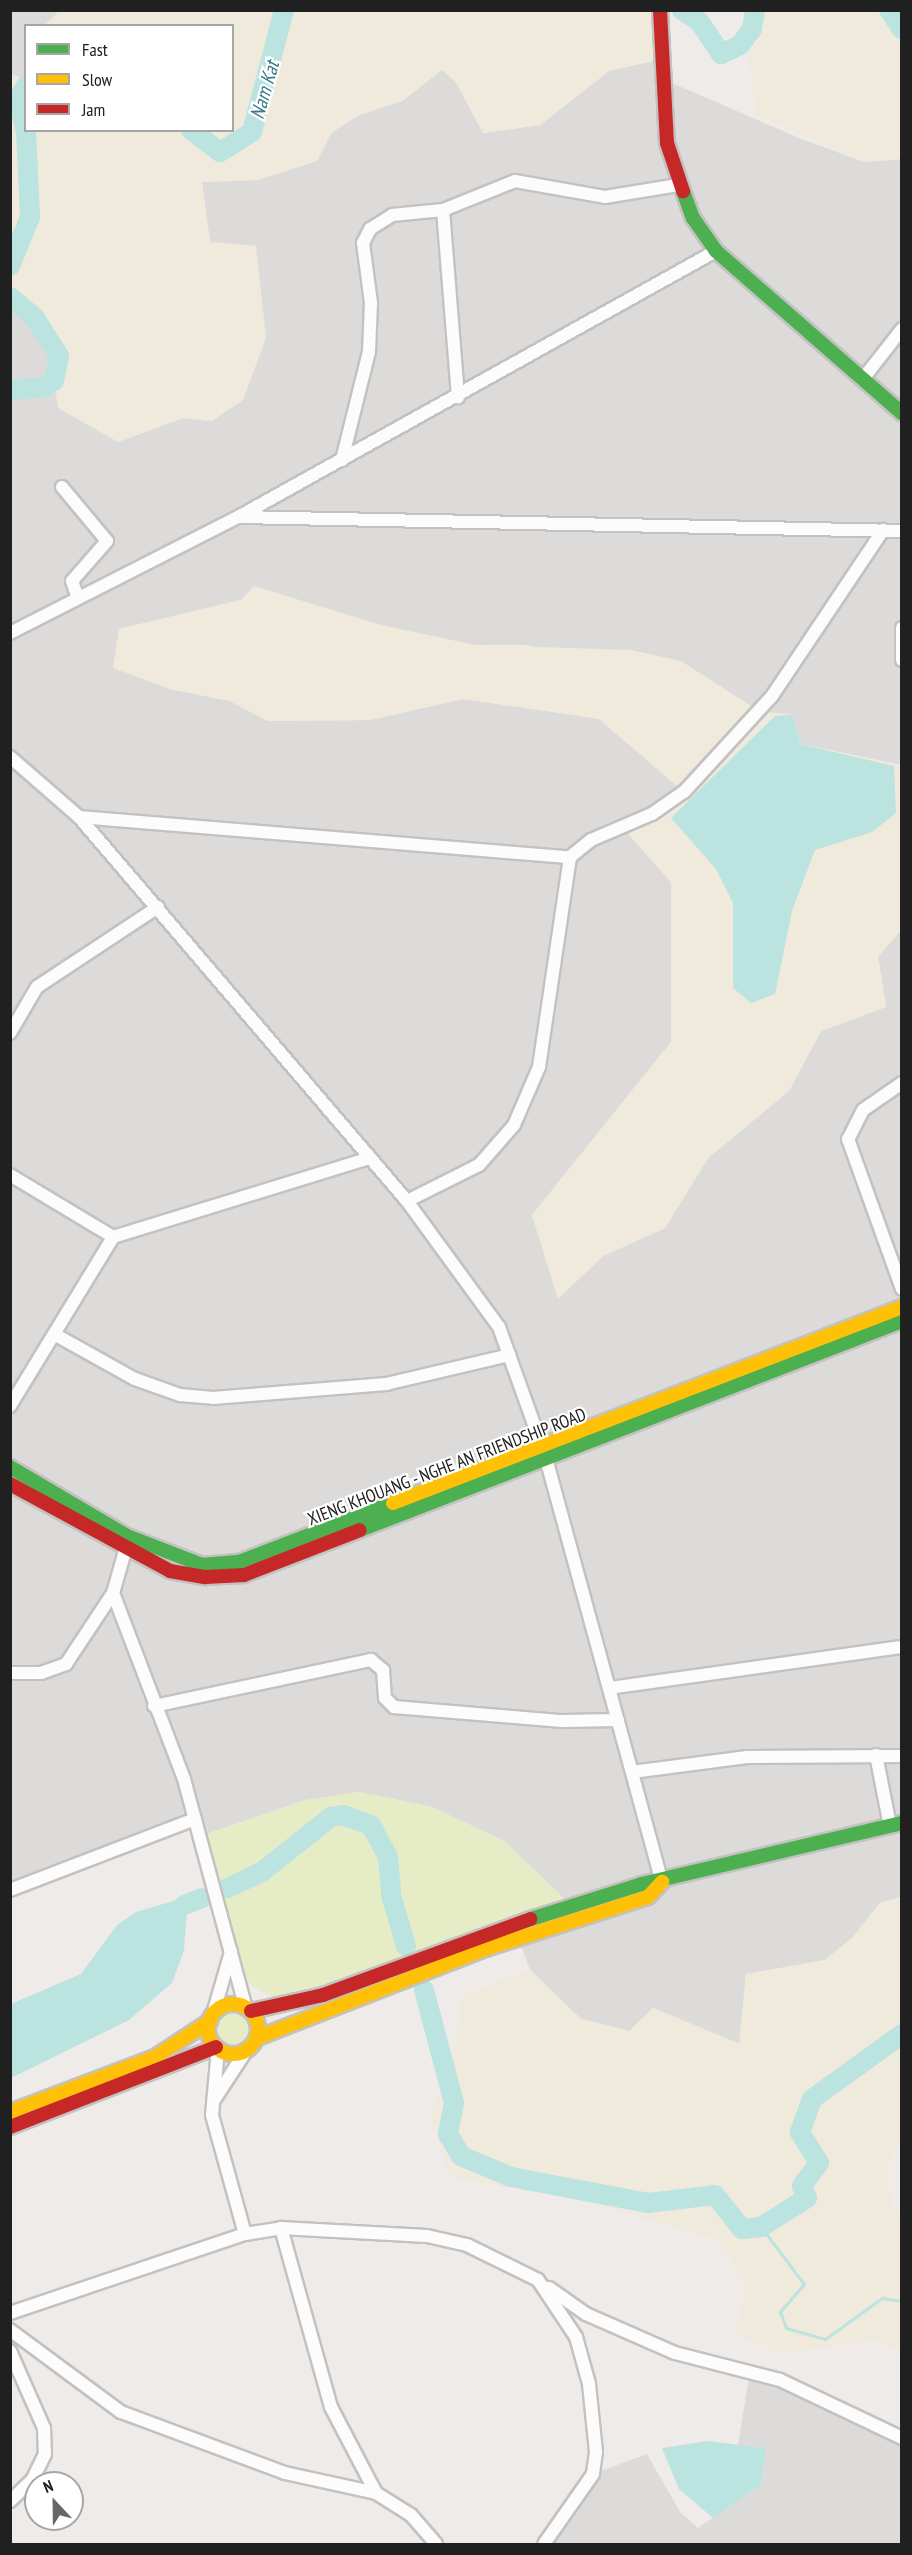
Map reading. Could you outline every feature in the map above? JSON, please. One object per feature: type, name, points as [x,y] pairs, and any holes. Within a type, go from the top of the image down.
[{"type":"street","points":[[660,14],[667,143],[678,185],[716,251],[902,413]]},
{"type":"street","points":[[342,460],[371,329],[365,235],[392,215],[443,210],[515,181],[605,197],[678,185]]},
{"type":"street","points":[[443,210],[458,396]]},
{"type":"street","points":[[10,633],[238,518],[716,251]]},
{"type":"street","points":[[862,380],[902,329]]},
{"type":"street","points":[[62,487],[107,541],[72,581],[78,598]]},
{"type":"street","points":[[238,518],[902,531]]},
{"type":"street","points":[[79,817],[570,857],[591,840],[652,814],[684,792],[772,696],[883,531]]},
{"type":"street","points":[[902,628],[902,660]]},
{"type":"street","points":[[10,757],[79,817],[158,907],[406,1201],[499,1327],[545,1456],[662,1882]]},
{"type":"street","points":[[406,1201],[479,1165],[514,1125],[539,1067],[554,996],[570,857]]},
{"type":"street","points":[[10,1034],[37,987],[158,907]]},
{"type":"street","points":[[902,1083],[863,1110],[849,1139],[902,1289]]},
{"type":"street","points":[[10,1406],[113,1237],[370,1158]]},
{"type":"street","points":[[10,1175],[113,1237]]},
{"type":"street","name":"XIENG KHOUANG - NGHE AN FRIENDSHIP ROAD","points":[[10,1467],[127,1536],[202,1565],[275,1552],[545,1456],[902,1307]]},
{"type":"street","name":"XIENG KHOUANG - NGHE AN FRIENDSHIP ROAD","points":[[10,1484],[125,1551],[170,1570],[205,1577],[244,1575],[545,1456],[902,1321]]},
{"type":"street","points":[[54,1334],[135,1379],[180,1395],[213,1398],[386,1384],[510,1355]]},
{"type":"street","points":[[10,1673],[42,1673],[66,1664],[113,1593],[125,1551]]},
{"type":"street","points":[[113,1593],[195,1819],[257,2038]]},
{"type":"street","points":[[609,1688],[902,1647]]},
{"type":"street","points":[[154,1706],[371,1660],[383,1670],[385,1698],[394,1707],[562,1721],[618,1720]]},
{"type":"street","points":[[10,2112],[155,2057],[212,2018],[225,2006],[249,2009],[323,1995],[561,1908],[896,1825],[876,1755]]},
{"type":"street","points":[[632,1772],[747,1757],[902,1756]]},
{"type":"street","points":[[10,1890],[195,1819]]},
{"type":"street","points":[[211,2104],[257,2038],[485,1949],[648,1897],[662,1882]]},
{"type":"street","points":[[231,1951],[212,2018],[217,2048],[211,2104],[245,2234]]},
{"type":"street","points":[[10,2127],[217,2048],[246,2051]]},
{"type":"street","points":[[280,2228],[331,2407],[376,2493]]},
{"type":"street","points":[[10,2313],[245,2234],[280,2228],[427,2236],[467,2245],[538,2280],[586,2314],[675,2353],[780,2380],[902,2438]]},
{"type":"street","points":[[538,2280],[576,2337],[589,2384],[596,2452],[582,2496],[544,2544]]},
{"type":"street","points":[[10,2330],[89,2393],[121,2412],[285,2473],[376,2493],[411,2515],[436,2544]]},
{"type":"street","points":[[10,2351],[44,2428],[45,2454],[33,2479],[10,2501]]},
{"type":"shaded area","points":[[60,10],[660,11],[662,59],[609,71],[540,125],[483,133],[456,82],[442,70],[402,101],[359,115],[331,133],[317,161],[257,180],[202,182],[210,242],[256,246],[266,338],[243,400],[212,421],[183,418],[118,442],[58,408],[54,381],[59,356],[35,318],[11,297],[10,74],[24,80],[24,132],[234,132],[234,24],[46,24]]},
{"type":"shaded area","points":[[11,11],[60,11],[46,24],[24,24],[24,80],[11,74]]},
{"type":"shaded area","points":[[743,11],[901,11],[901,159],[864,162],[756,115]]},
{"type":"shaded area","points":[[662,59],[663,79],[799,138],[864,162],[901,159],[901,765],[800,744],[793,715],[775,716],[526,645],[475,645],[241,600],[119,629],[170,689],[230,701],[268,721],[370,720],[463,699],[548,709],[599,719],[684,792],[622,827],[671,882],[671,1042],[532,1215],[558,1298],[603,1256],[665,1228],[708,1158],[789,1091],[821,1031],[886,1007],[878,956],[901,930],[901,1897],[880,1903],[852,1938],[825,1960],[746,1974],[740,2044],[653,2008],[629,2031],[581,2019],[530,1970],[518,1938],[571,1905],[504,1841],[432,1807],[359,1792],[306,1800],[200,1836],[195,1819],[11,1890],[10,297],[51,339],[59,356],[54,381],[118,442],[183,418],[212,421],[210,242],[202,182],[257,180],[317,161],[331,133],[359,115],[402,101],[442,70],[456,82],[483,133],[540,125],[609,71]]},
{"type":"shaded area","points":[[254,586],[381,625],[475,645],[631,650],[681,661],[759,711],[793,715],[800,744],[901,765],[901,930],[878,957],[886,1007],[821,1031],[789,1091],[708,1158],[665,1228],[603,1256],[558,1299],[532,1215],[671,1042],[671,882],[622,827],[684,791],[599,719],[463,699],[370,720],[268,721],[230,701],[170,689],[113,668],[119,629],[241,600]]},
{"type":"shaded area","points":[[901,1897],[901,2141],[886,2169],[891,2202],[901,2214],[901,2351],[876,2340],[782,2354],[736,2333],[747,2284],[718,2240],[578,2199],[450,2177],[431,2116],[455,2050],[461,1997],[530,1970],[581,2019],[629,2031],[653,2008],[739,2044],[746,1974],[825,1960],[852,1938],[880,1903]]},
{"type":"shaded area","points":[[750,2371],[901,2438],[901,2544],[544,2544],[593,2474],[647,2454],[680,2512],[698,2528],[761,2485],[766,2448],[738,2445]]},
{"type":"green space","points":[[359,1792],[432,1807],[504,1841],[571,1905],[323,1995],[273,1997],[251,1985],[231,1951],[200,1836],[306,1800]]},
{"type":"green space","points":[[233,2014],[239,2015],[247,2023],[247,2035],[239,2043],[233,2044],[227,2043],[219,2035],[218,2029],[219,2023],[227,2015]]},
{"type":"water","points":[[793,715],[800,744],[894,766],[896,813],[872,832],[815,850],[792,911],[775,994],[751,1003],[733,988],[733,903],[716,869],[671,818],[775,716]]},
{"type":"water","points":[[180,1899],[187,1911],[184,1950],[172,1983],[129,2020],[11,2078],[11,2004],[81,1974],[117,1925],[136,1912]]},
{"type":"water","points":[[708,2441],[766,2448],[761,2485],[713,2518],[679,2489],[662,2448]]},
{"type":"waterway","name":"Nam Kat","points":[[194,132],[220,152],[252,132],[284,10]]},
{"type":"waterway","name":"Nam Kat","points":[[682,10],[699,21],[721,54],[740,45],[752,29],[755,10]]},
{"type":"waterway","name":"Nam Kat","points":[[889,10],[902,29]]},
{"type":"waterway","name":"Nam Kat","points":[[24,89],[18,99],[24,122]]},
{"type":"waterway","name":"Nam Kat","points":[[10,266],[30,217],[26,132]]},
{"type":"waterway","name":"Nam Kat","points":[[10,297],[35,318],[59,356],[54,381],[44,387],[10,390]]},
{"type":"waterway","points":[[228,1888],[263,1871],[331,1817],[343,1815],[371,1825],[388,1857],[391,1895],[406,1946]]},
{"type":"waterway","points":[[184,1905],[202,1898]]},
{"type":"waterway","points":[[424,1990],[454,2103],[448,2134],[461,2156],[511,2177],[648,2203],[715,2195],[742,2229],[761,2227],[807,2198],[802,2186],[819,2163],[800,2132],[812,2099],[902,2034]]},
{"type":"waterway","points":[[761,2227],[804,2284],[780,2312],[786,2328],[825,2339],[882,2298],[902,2301]]},
{"type":"traffic: fast","points":[[683,191],[693,218],[716,251],[902,413]]},
{"type":"traffic: fast","points":[[360,1530],[902,1321]]},
{"type":"traffic: fast","points":[[10,1467],[127,1536],[202,1565],[239,1562],[393,1503]]},
{"type":"traffic: fast","points":[[531,1919],[642,1884],[902,1823]]},
{"type":"traffic: slow","points":[[393,1503],[902,1307]]},
{"type":"traffic: slow","points":[[257,2038],[485,1949],[648,1897],[662,1882]]},
{"type":"traffic: slow","points":[[233,2004],[251,2011],[258,2029],[251,2047],[233,2054],[215,2047],[208,2029],[215,2011],[233,2004]]},
{"type":"traffic: slow","points":[[10,2112],[155,2057],[210,2021]]},
{"type":"traffic: jam","points":[[660,10],[667,143],[683,191]]},
{"type":"traffic: jam","points":[[10,1484],[170,1571],[205,1577],[244,1575],[360,1530]]},
{"type":"traffic: jam","points":[[251,2011],[323,1995],[531,1919]]},
{"type":"traffic: jam","points":[[10,2127],[216,2047]]}]
